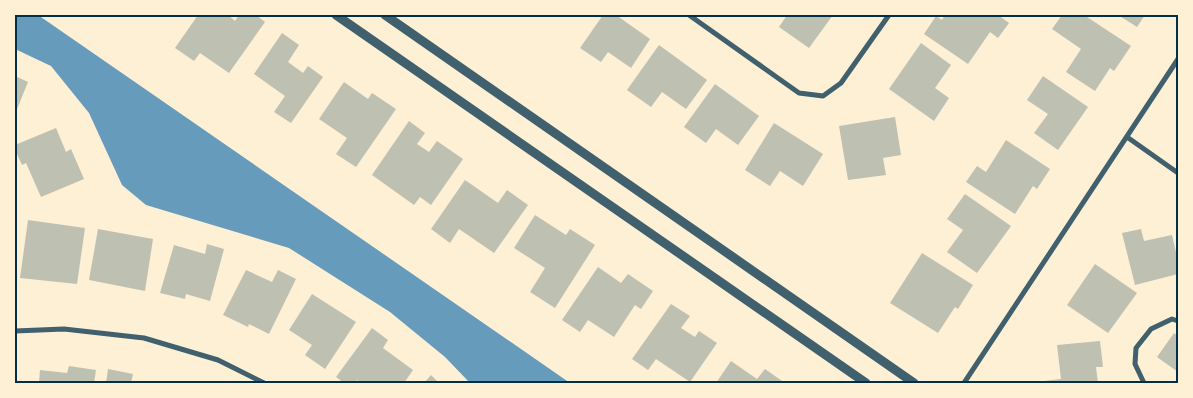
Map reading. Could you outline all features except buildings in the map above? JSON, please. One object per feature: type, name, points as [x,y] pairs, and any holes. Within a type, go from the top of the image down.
[{"type":"street","points":[[336,15],[866,383]]},
{"type":"street","points":[[385,15],[914,383]]},
{"type":"street","points":[[689,15],[799,93],[823,96],[841,83],[889,15]]},
{"type":"street","points":[[964,383],[1178,59]]},
{"type":"street","points":[[1127,137],[1178,173]]},
{"type":"street","points":[[1144,383],[1134,364],[1136,348],[1151,329],[1172,319],[1178,321]]},
{"type":"street","points":[[15,331],[64,329],[144,338],[218,360],[264,383]]},
{"type":"water","points":[[15,15],[38,15],[570,383],[470,383],[445,357],[390,312],[289,248],[146,205],[122,185],[89,113],[51,66],[15,49]]}]
